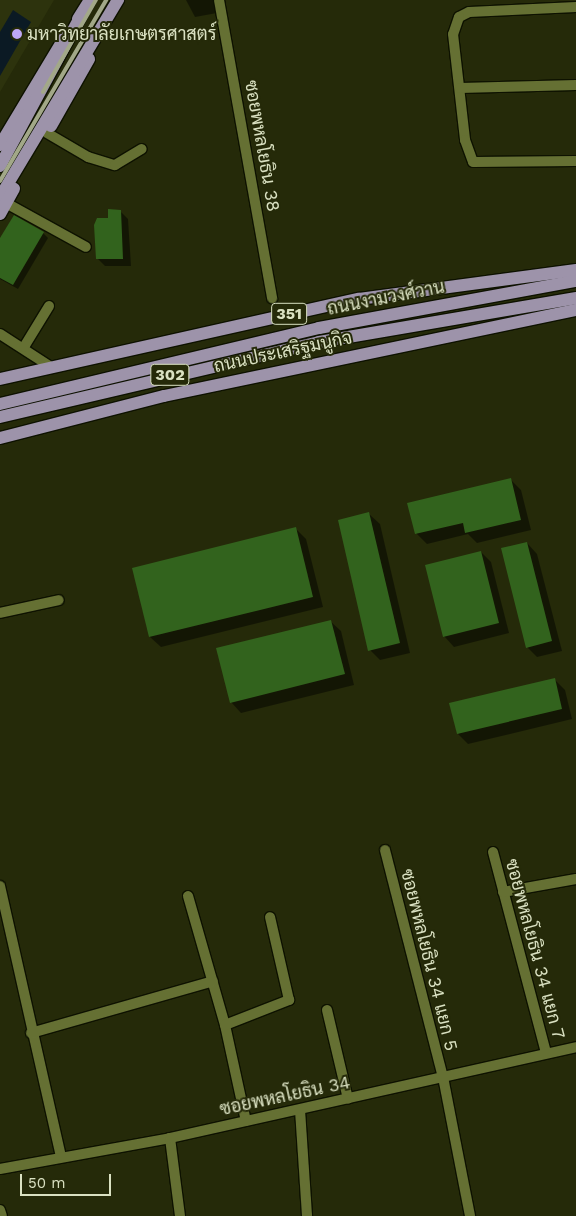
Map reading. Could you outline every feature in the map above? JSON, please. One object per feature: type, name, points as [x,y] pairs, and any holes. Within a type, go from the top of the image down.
[{"type":"main road","points":[[0,166],[90,0]]},
{"type":"main road","points":[[2,204],[118,0]]},
{"type":"main road","points":[[0,145],[82,14]]},
{"type":"main road","points":[[2,204],[47,133],[103,24]]},
{"type":"main road","name":"ถนนประเสริฐมนูกิจ","points":[[2,378],[359,300],[576,270]]},
{"type":"main road","name":"ถนนงามวงศ์วาน","points":[[0,404],[319,328],[576,281]]},
{"type":"main road","name":"ถนนงามวงศ์วาน","points":[[0,417],[320,342],[576,298]]},
{"type":"main road","name":"ถนนประเสริฐมนูกิจ","points":[[0,438],[164,396],[576,310]]},
{"type":"street","name":"ซอยพหลโยธิน 38","points":[[219,0],[272,298]]},
{"type":"street","points":[[576,6],[469,12],[459,17],[453,34],[465,140],[473,162],[576,161]]},
{"type":"street","points":[[460,88],[576,85]]},
{"type":"street","points":[[47,133],[88,157],[115,165],[142,149]]},
{"type":"street","points":[[2,204],[86,248]]},
{"type":"street","points":[[24,347],[49,306]]},
{"type":"street","points":[[0,334],[24,347],[51,367]]},
{"type":"street","points":[[0,613],[59,600]]},
{"type":"street","name":"ซอยพหลโยธิน 34 แยก 5","points":[[385,850],[443,1077],[470,1216]]},
{"type":"street","name":"ซอยพหลโยธิน 34 แยก 7","points":[[493,852],[546,1053]]},
{"type":"street","points":[[503,892],[576,879]]},
{"type":"street","points":[[0,886],[32,1033],[62,1157]]},
{"type":"street","points":[[188,896],[225,1025],[246,1121]]},
{"type":"street","points":[[225,1025],[289,1000],[270,917]]},
{"type":"street","points":[[32,1033],[212,981]]},
{"type":"street","points":[[327,1010],[348,1099]]},
{"type":"street","name":"ซอยพหลโยธิน 34","points":[[0,1169],[170,1138],[576,1047]]},
{"type":"street","points":[[300,1110],[307,1216]]},
{"type":"street","points":[[170,1138],[180,1216]]},
{"type":"street","points":[[0,1210],[2,1216]]},
{"type":"shaded area","name":"มหาวิทยาลัยเกษตรศาสตร์","points":[[0,0],[54,0],[0,92]]},
{"type":"water","points":[[13,10],[31,22],[0,76],[0,32]]},
{"type":"building","points":[[108,209],[121,210],[123,259],[96,259],[94,225],[97,218],[108,218]]},
{"type":"building","points":[[14,215],[44,232],[13,285],[0,278],[0,238]]},
{"type":"building","points":[[511,478],[521,520],[465,533],[463,523],[415,534],[407,503]]},
{"type":"building","points":[[369,512],[400,643],[368,651],[338,520]]},
{"type":"building","points":[[296,527],[313,597],[149,637],[132,568]]},
{"type":"building","points":[[527,542],[552,641],[526,648],[501,548]]},
{"type":"building","points":[[481,551],[499,623],[443,637],[425,565]]},
{"type":"building","points":[[331,620],[345,674],[230,703],[216,648]]},
{"type":"building","points":[[555,678],[562,709],[457,734],[449,703]]},
{"type":"railway","points":[[43,92],[96,0]]},
{"type":"railway","points":[[0,181],[106,0]]},
{"type":"place","name":"มหาวิทยาลัยเกษตรศาสตร์","points":[[17,34]]}]
